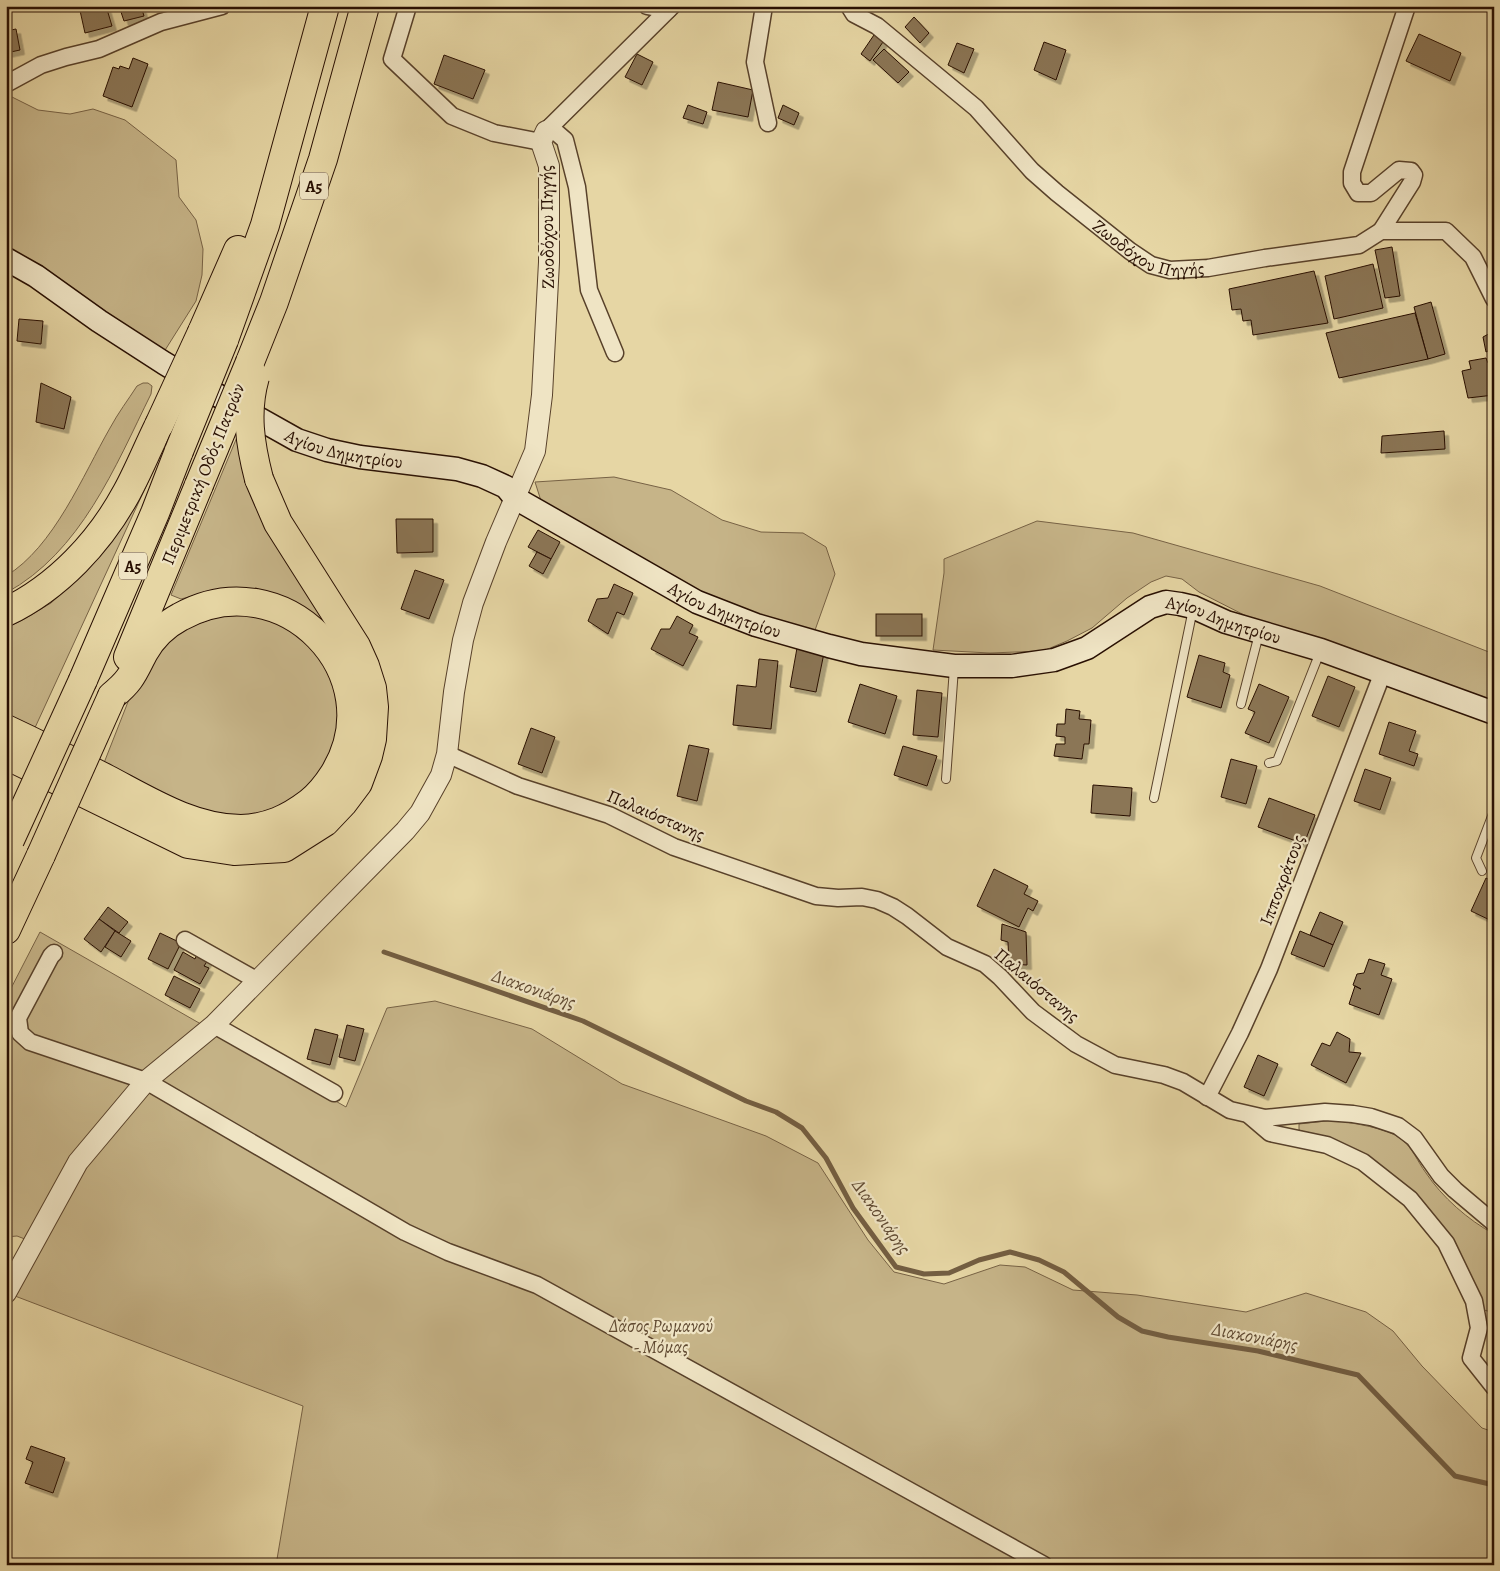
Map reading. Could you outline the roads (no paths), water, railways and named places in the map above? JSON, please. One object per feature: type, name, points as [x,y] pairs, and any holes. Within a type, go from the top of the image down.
[{"type":"highway","name":"Περιμετρική Οδός Πατρών","points":[[8,844],[83,680],[180,451],[213,336],[265,225],[296,118],[325,6]]},
{"type":"highway","name":"Α5","points":[[253,366],[323,159],[365,6]]},
{"type":"highway","points":[[6,612],[37,595],[91,545],[127,492],[159,425],[213,336]]},
{"type":"highway","name":"Περιμετρική Οδός Πατρών","points":[[6,930],[112,696],[199,485],[253,366]]},
{"type":"highway","points":[[6,755],[188,844],[234,852],[284,848],[325,822],[358,783],[368,756],[374,722],[372,688],[356,646],[278,523],[259,479],[249,424],[253,366]]},
{"type":"highway","points":[[6,729],[190,819],[218,827],[241,829],[264,827],[282,821],[315,798],[340,765],[350,734],[350,699],[344,676],[334,658],[322,640],[307,625],[288,613],[265,604],[228,602],[208,606],[179,618],[156,636],[145,650],[128,681],[112,696]]},
{"type":"main road","name":"Αγίου Δημητρίου","points":[[6,259],[36,276],[99,321],[164,363],[297,440],[327,450],[360,457],[457,469],[482,476],[506,486],[515,498],[697,602],[727,615],[797,637],[861,654],[954,666],[1012,666],[1054,660],[1087,648],[1150,607],[1158,604],[1173,603],[1193,607],[1226,622],[1321,650],[1494,713]]},
{"type":"street","points":[[6,84],[41,65],[99,49],[161,22],[222,6]]},
{"type":"street","points":[[408,6],[392,59],[452,116],[494,133],[546,133],[565,140],[577,187],[589,290],[615,352]]},
{"type":"street","points":[[647,6],[670,8]]},
{"type":"street","points":[[764,6],[755,62],[768,123]]},
{"type":"street","name":"Ζωοδόχου Πηγής","points":[[849,6],[854,14],[877,26],[976,108],[1032,170],[1057,193],[1130,252],[1152,266],[1170,270],[1208,268],[1359,245],[1380,231]]},
{"type":"street","points":[[1380,231],[1412,182],[1414,175],[1411,171],[1399,170],[1372,193],[1358,193],[1352,183],[1352,172],[1407,6]]},
{"type":"street","points":[[546,133],[670,8]]},
{"type":"street","name":"Ζωοδόχου Πηγής","points":[[6,1293],[78,1162],[146,1081],[214,1025],[405,831],[431,796],[441,775],[447,754],[462,640],[496,542],[535,451],[546,346],[550,205],[546,133]]},
{"type":"street","points":[[1380,231],[1446,231],[1473,257],[1494,298]]},
{"type":"street","name":"Ιπποκράτους","points":[[1207,1097],[1240,1034],[1269,969],[1383,672]]},
{"type":"street","name":"Παλαιόστανης","points":[[447,754],[518,786],[609,815],[674,847],[816,896],[838,898],[862,897],[877,900],[893,907],[947,947],[985,964],[1033,1012],[1076,1044],[1115,1065],[1164,1075],[1183,1082],[1230,1110],[1250,1116],[1266,1118],[1325,1112],[1352,1114],[1371,1117],[1398,1126],[1414,1138],[1441,1176],[1494,1223]]},
{"type":"street","points":[[185,940],[258,981]]},
{"type":"street","points":[[54,953],[18,1018],[20,1033],[30,1042],[146,1081],[405,1232],[448,1252],[538,1285],[1044,1565]]},
{"type":"street","points":[[214,1025],[334,1093]]},
{"type":"street","points":[[1250,1116],[1270,1133],[1327,1145],[1363,1162],[1410,1199],[1446,1243],[1474,1301],[1478,1328],[1471,1358],[1494,1387]]},
{"type":"lane","points":[[1154,798],[1193,607]]},
{"type":"lane","points":[[1241,704],[1260,632]]},
{"type":"lane","points":[[1269,763],[1278,761],[1321,650]]},
{"type":"lane","points":[[946,779],[954,666]]},
{"type":"lane","points":[[1482,871],[1476,858],[1494,811]]},
{"type":"waterway","name":"Διακονιάρης","points":[[384,952],[583,1021],[746,1101],[776,1112],[802,1128],[826,1158],[853,1208],[896,1267],[924,1274],[949,1273],[979,1260],[1010,1252],[1039,1260],[1064,1272],[1118,1317],[1142,1331],[1258,1351],[1358,1375],[1455,1476],[1494,1485]]},
{"type":"park label","name":"Δάσος Ρωμανού - Μόμας","points":[[661,1336]]}]
